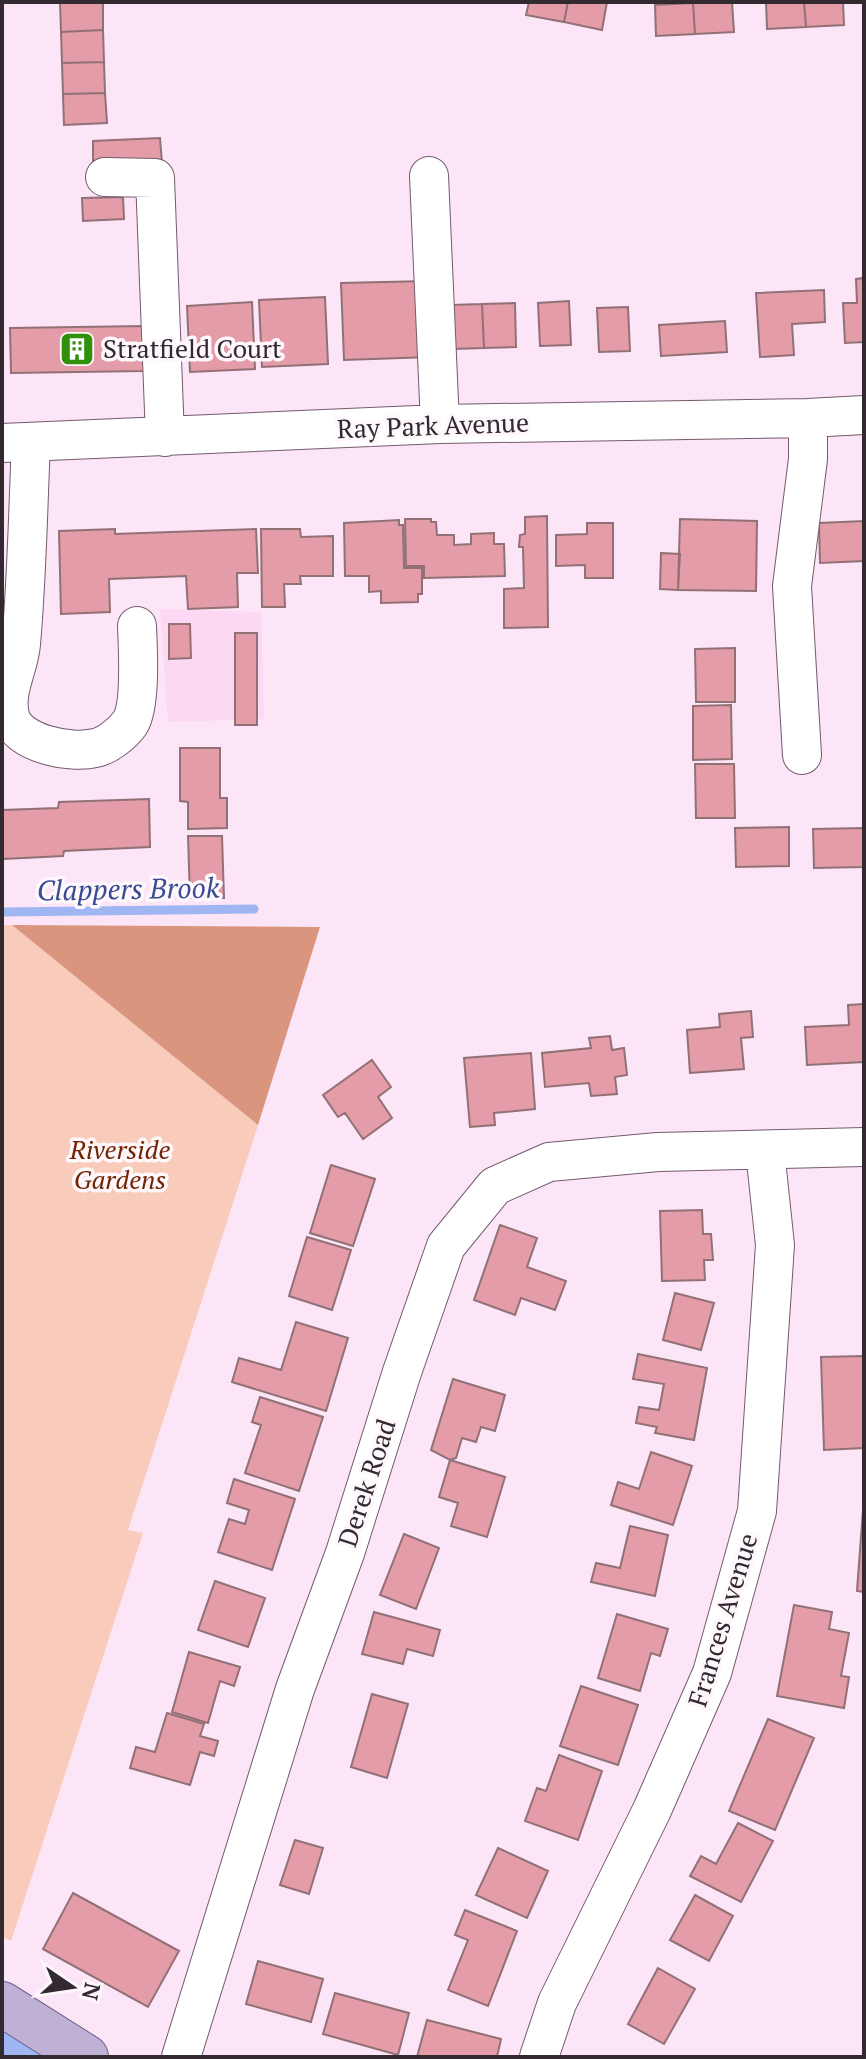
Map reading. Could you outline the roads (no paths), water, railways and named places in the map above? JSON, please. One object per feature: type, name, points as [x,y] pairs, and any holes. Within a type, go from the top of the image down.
[{"type":"main road","points":[[2,2004],[86,2057]]},
{"type":"street","points":[[429,176],[440,424]]},
{"type":"street","points":[[105,177],[155,178],[165,437]]},
{"type":"street","name":"Ray Park Avenue","points":[[17,442],[440,424],[864,415]]},
{"type":"street","points":[[802,755],[792,586],[808,459],[808,418]]},
{"type":"street","points":[[17,442],[12,648],[6,731],[17,731],[41,743],[61,747],[96,748],[113,739],[130,723],[134,711],[137,626]]},
{"type":"street","name":"Derek Road","points":[[181,2057],[295,1689],[345,1553],[402,1372],[446,1246],[495,1186],[549,1162],[658,1152],[864,1147]]},
{"type":"street","name":"Frances Avenue","points":[[539,2057],[557,2003],[652,1810],[712,1673],[757,1511],[775,1245],[765,1151]]},
{"type":"water","points":[[2,2029],[51,2057],[2,2057]]},
{"type":"waterway","name":"Clappers Brook","points":[[2,912],[254,909]]},
{"type":"place","name":"Stratfield Court","points":[[77,349]]},
{"type":"park label","name":"Riverside Gardens","points":[[120,1165]]}]
